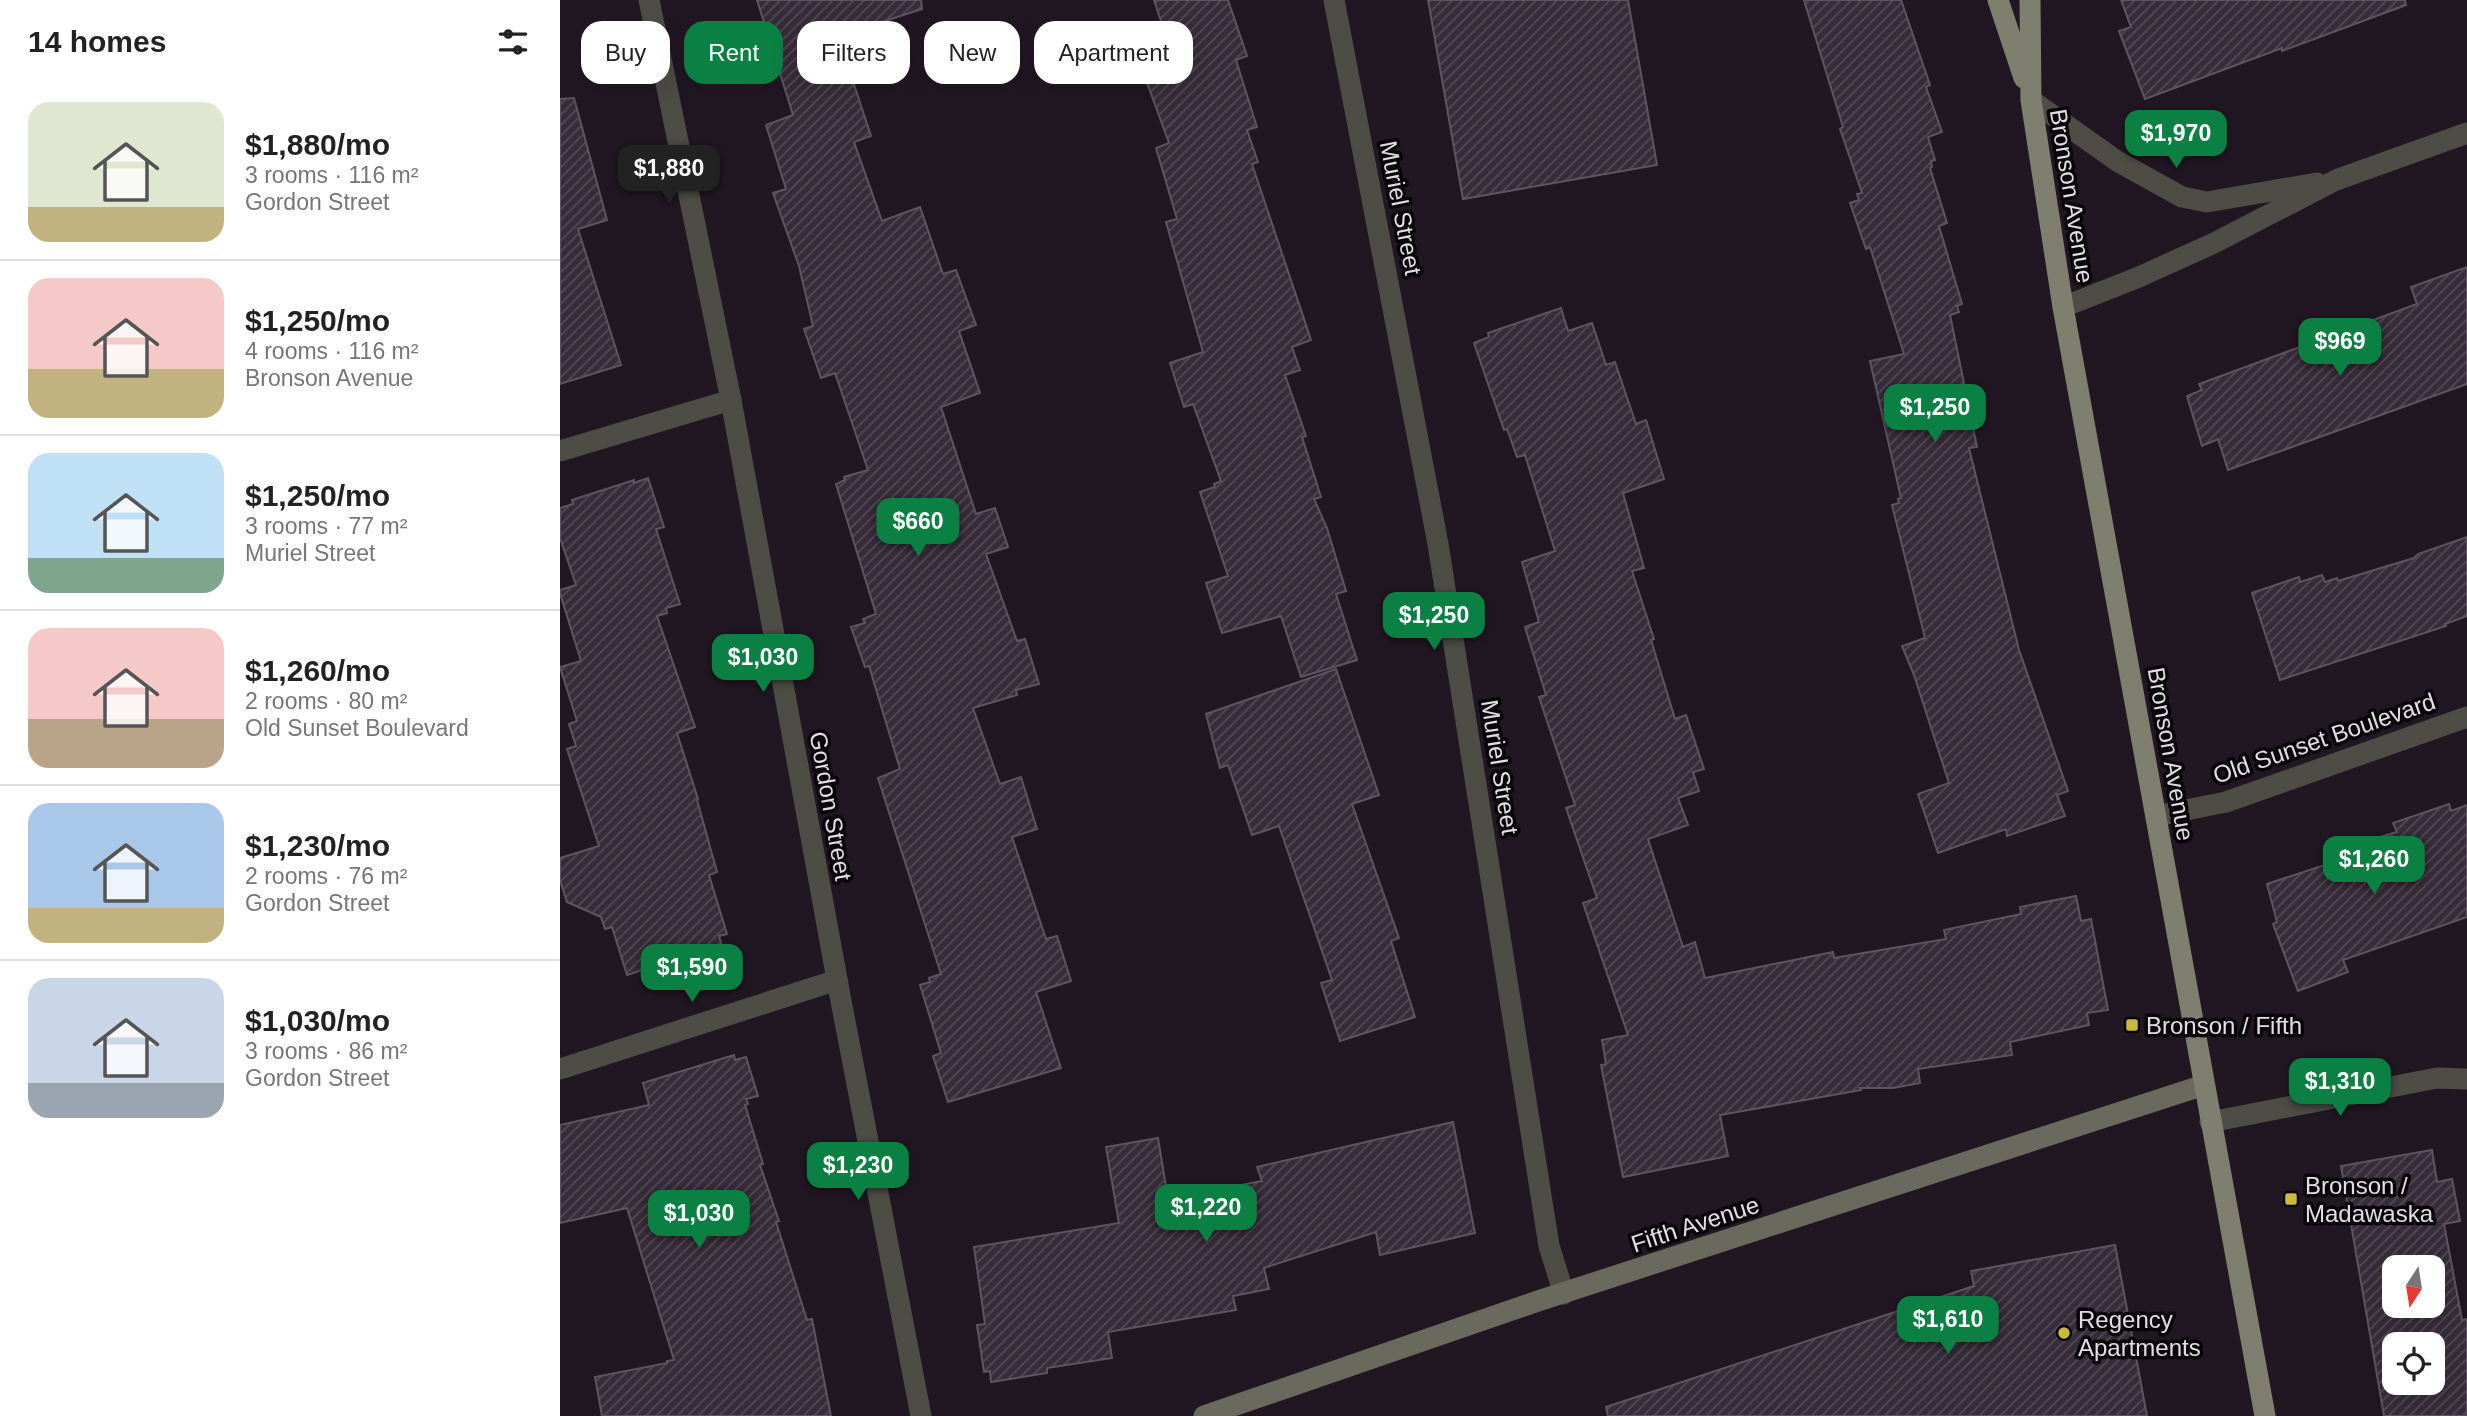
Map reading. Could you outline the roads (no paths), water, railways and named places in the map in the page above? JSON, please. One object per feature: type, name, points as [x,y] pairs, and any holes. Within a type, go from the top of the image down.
[{"type":"main road","name":"Bronson Avenue","points":[[1998,0],[2031,100]]},
{"type":"main road","name":"Bronson Avenue","points":[[2030,0],[2031,100],[2063,307],[2265,1416]]},
{"type":"street","name":"Gordon Street","points":[[649,0],[731,400],[837,980],[921,1416]]},
{"type":"street","name":"Muriel Street","points":[[1334,0],[1438,544],[1549,1246],[1564,1294]]},
{"type":"street","points":[[2031,100],[2117,161],[2182,197],[2207,202],[2336,180]]},
{"type":"street","points":[[2063,307],[2214,243],[2336,180],[2467,133]]},
{"type":"street","points":[[560,451],[731,400]]},
{"type":"street","name":"Old Sunset Boulevard","points":[[2156,816],[2226,802],[2467,717]]},
{"type":"street","points":[[560,1069],[837,980]]},
{"type":"street","points":[[2210,1122],[2437,1078],[2467,1079]]},
{"type":"street","name":"Fifth Avenue","points":[[1204,1416],[1538,1301],[2204,1085]]},
{"type":"place","name":"Bronson / Fifth","points":[[2132,1025]]},
{"type":"place","name":"Bronson / Madawaska","points":[[2291,1199]]},
{"type":"place","name":"Regency Apartments","points":[[2064,1333]]}]
